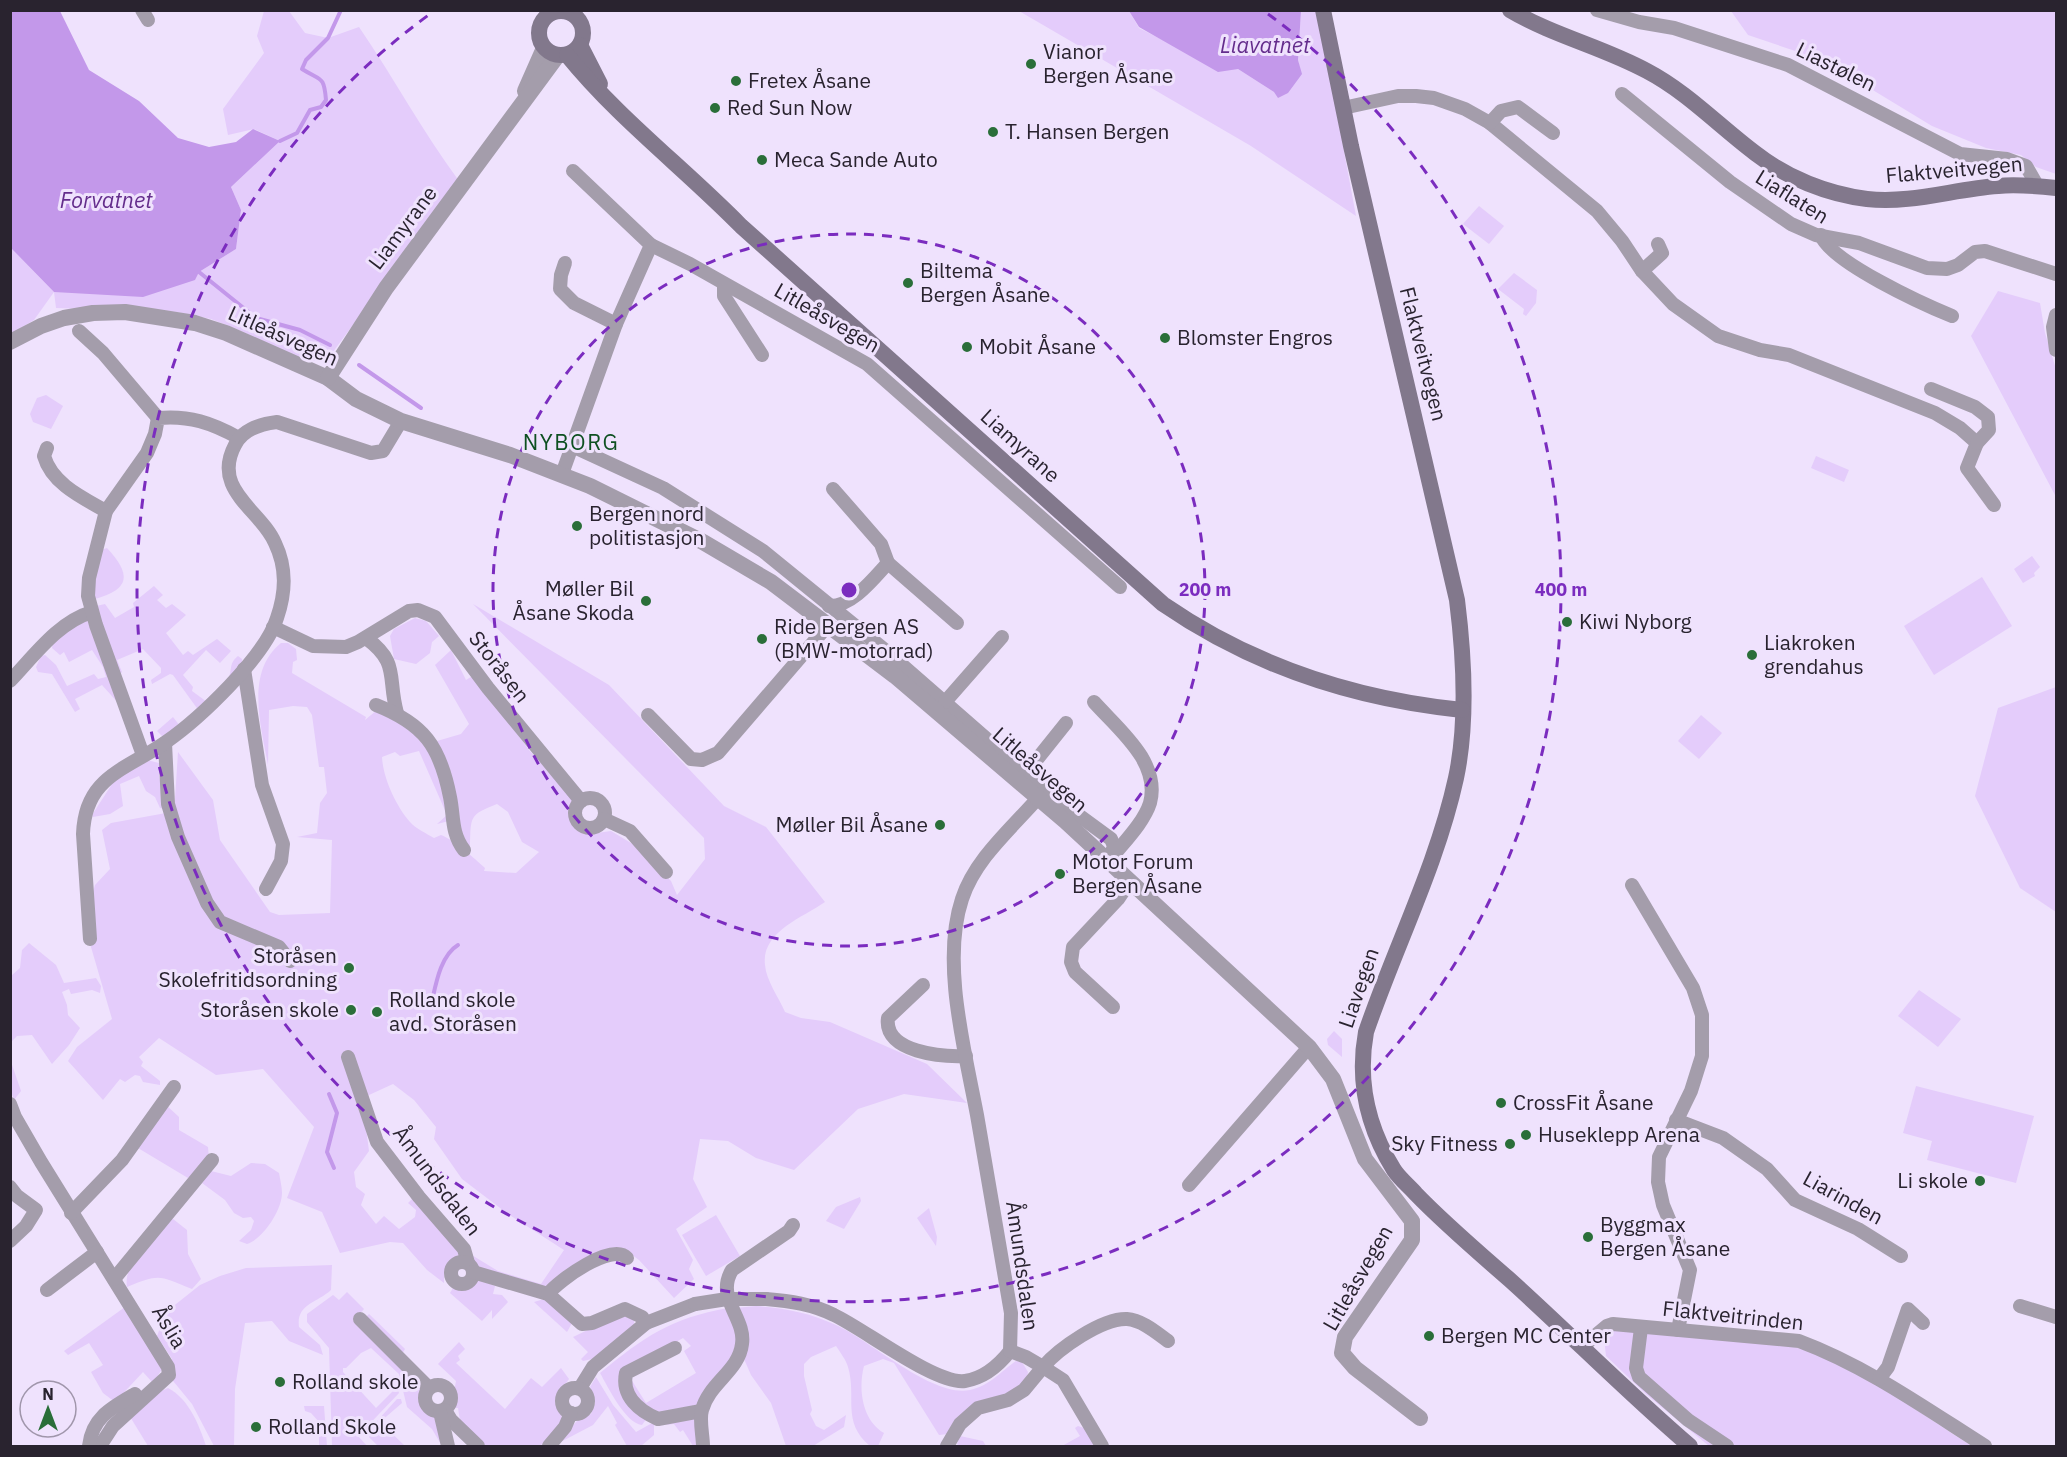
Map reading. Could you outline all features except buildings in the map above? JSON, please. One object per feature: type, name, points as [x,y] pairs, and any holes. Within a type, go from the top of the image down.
[{"type":"main road","name":"Flaktveitvegen","points":[[1323,10],[1343,108],[1457,600],[1462,639],[1462,710]]},
{"type":"main road","name":"Flaktveitvegen","points":[[1510,10],[1540,28],[1647,71],[1714,119],[1755,154],[1803,182],[1834,192],[1868,199],[1947,194],[1998,186],[2056,188]]},
{"type":"main road","points":[[558,11],[569,13],[581,24],[583,35],[562,51],[539,35],[540,16],[558,11]]},
{"type":"main road","name":"Liamyrane","points":[[562,51],[611,102],[817,295],[1163,604],[1233,646],[1287,670],[1343,689],[1382,698],[1462,710]]},
{"type":"main road","name":"Liavegen","points":[[1462,710],[1457,775],[1446,816],[1366,1032],[1361,1056],[1364,1095],[1374,1130],[1395,1172],[1434,1212],[1583,1346],[1641,1404],[1690,1446]]},
{"type":"street","name":"Liastølen","points":[[1597,10],[1640,22],[1674,28],[1788,65],[1960,154],[2007,159],[2026,165],[2038,187]]},
{"type":"street","name":"Liamyrane","points":[[328,378],[386,288],[562,51]]},
{"type":"street","name":"Liaflaten","points":[[1622,94],[1707,164],[1775,214],[1791,224],[1821,235],[1833,252],[1875,280],[1952,316]]},
{"type":"street","points":[[1343,108],[1398,96],[1416,96],[1454,104],[1490,123],[1597,211],[1622,241],[1642,271],[1673,304],[1718,336],[1760,350],[1789,355],[1935,413],[1960,428],[1977,443]]},
{"type":"street","points":[[1490,123],[1501,111],[1518,107],[1553,133]]},
{"type":"street","name":"Litleåsvegen","points":[[573,171],[651,245],[690,264],[867,364],[1120,587]]},
{"type":"street","points":[[1821,235],[1859,243],[1927,268],[1947,269],[1980,251],[2001,255],[2056,274]]},
{"type":"street","points":[[1642,271],[1662,253],[1658,244]]},
{"type":"street","points":[[562,474],[574,447],[616,324],[651,245]]},
{"type":"street","points":[[566,263],[561,275],[560,289],[574,303],[616,324]]},
{"type":"street","points":[[724,285],[724,296],[762,355]]},
{"type":"street","name":"Litleåsvegen","points":[[10,342],[41,326],[64,318],[125,312],[195,323],[226,333],[328,378],[356,399],[401,421],[562,474],[703,542],[771,582],[829,624],[895,676],[1109,860],[1310,1047],[1333,1080],[1365,1159],[1412,1221],[1412,1240],[1345,1337],[1342,1353],[1355,1368],[1420,1418]]},
{"type":"street","points":[[2056,315],[2054,327],[2056,350]]},
{"type":"street","points":[[79,332],[103,353],[158,418],[156,434],[147,453],[106,511],[89,578],[88,596],[143,755]]},
{"type":"street","points":[[1931,389],[1975,407],[1988,417],[1989,430],[1977,443],[1967,468],[1994,505]]},
{"type":"street","points":[[158,418],[192,418],[212,423],[239,438]]},
{"type":"street","points":[[90,939],[83,816],[100,785],[111,774],[165,743],[222,693],[244,669],[273,627],[285,581],[282,561],[274,540],[238,495],[231,479],[229,466],[239,438],[260,424],[276,422],[370,453],[382,451],[401,421]]},
{"type":"street","name":"Litleåsvegen","points":[[574,447],[663,488],[763,551],[945,702],[1076,816],[1113,841],[1109,860]]},
{"type":"street","points":[[48,448],[44,456],[58,480],[106,511]]},
{"type":"street","points":[[833,489],[881,544],[888,563],[957,623]]},
{"type":"street","points":[[830,606],[837,606],[852,597],[888,563]]},
{"type":"street","name":"Storåsen","points":[[273,627],[302,643],[322,647],[346,647],[366,638],[409,611],[418,610],[435,617],[488,688],[581,801],[590,798],[599,801],[604,809],[604,819],[630,831],[666,872]]},
{"type":"street","points":[[10,681],[59,631],[77,618],[92,612]]},
{"type":"street","points":[[648,715],[692,759],[702,760],[718,753],[829,624]]},
{"type":"street","points":[[945,702],[1002,637]]},
{"type":"street","points":[[366,638],[381,649],[390,663],[391,694],[397,713]]},
{"type":"street","points":[[244,669],[262,785],[283,843],[281,861],[266,889]]},
{"type":"street","points":[[1094,702],[1143,757],[1150,784],[1150,803],[1135,829],[1109,860]]},
{"type":"street","points":[[376,705],[397,713],[417,726],[436,748],[450,797],[457,841],[464,850]]},
{"type":"street","name":"Litleåsvegen","points":[[1026,772],[1066,723]]},
{"type":"street","points":[[165,743],[168,804],[178,837],[207,903],[220,922],[279,947],[290,961]]},
{"type":"street","name":"Åmundsdalen","points":[[549,1446],[565,1427],[571,1413],[579,1413],[588,1405],[588,1397],[580,1388],[593,1367],[646,1323],[695,1304],[727,1299],[797,1302],[834,1315],[940,1378],[964,1381],[986,1373],[1010,1351],[1011,1312],[966,1056],[955,979],[953,946],[959,908],[969,881],[984,859],[1038,798]]},
{"type":"street","points":[[581,801],[575,815],[584,827],[598,826],[604,819]]},
{"type":"street","points":[[1113,1007],[1075,972],[1071,962],[1073,947],[1118,899],[1130,881]]},
{"type":"street","points":[[1632,885],[1693,988],[1702,1015],[1702,1056],[1690,1091],[1659,1157],[1658,1182],[1670,1222],[1690,1270],[1678,1330]]},
{"type":"street","points":[[924,985],[888,1018],[890,1031],[899,1042],[915,1051],[947,1056],[966,1056]]},
{"type":"street","points":[[1189,1185],[1310,1047]]},
{"type":"street","name":"Åmundsdalen","points":[[348,1057],[377,1142],[419,1197],[464,1249],[471,1268],[548,1294],[582,1324],[592,1323],[625,1309],[633,1311],[646,1323]]},
{"type":"street","points":[[71,1213],[122,1160],[174,1088]]},
{"type":"street","name":"Åslia","points":[[10,1104],[15,1117],[71,1213],[152,1336],[168,1367],[169,1375],[113,1426],[100,1446]]},
{"type":"street","name":"Liarinden","points":[[1676,1120],[1723,1138],[1767,1168],[1795,1200],[1858,1229],[1901,1256]]},
{"type":"street","points":[[114,1279],[212,1160]]},
{"type":"street","points":[[10,1187],[17,1196],[36,1210],[26,1226],[10,1241]]},
{"type":"street","points":[[703,1446],[701,1411],[712,1389],[724,1373],[735,1365],[741,1355],[743,1340],[730,1309],[727,1278],[732,1270],[789,1231],[793,1225]]},
{"type":"street","points":[[47,1290],[97,1252]]},
{"type":"street","points":[[548,1294],[565,1277],[604,1257],[621,1254],[627,1258]]},
{"type":"street","points":[[2020,1306],[2056,1317]]},
{"type":"street","points":[[1879,1378],[1888,1367],[1908,1309],[1923,1323]]},
{"type":"street","points":[[360,1319],[429,1388]]},
{"type":"street","points":[[947,1446],[960,1424],[973,1413],[1016,1395],[1054,1355],[1094,1329],[1126,1319],[1147,1326],[1168,1341]]},
{"type":"street","name":"Flaktveitrinden","points":[[1583,1346],[1607,1326],[1799,1341],[1879,1378],[1985,1446]]},
{"type":"street","points":[[1641,1328],[1636,1368],[1639,1377],[1688,1420],[1727,1446]]},
{"type":"street","points":[[675,1348],[626,1373],[625,1386],[628,1395],[634,1404],[658,1419],[701,1411]]},
{"type":"street","points":[[1010,1351],[1043,1367],[1063,1380],[1102,1446]]},
{"type":"street","points":[[448,1446],[442,1411],[451,1400],[449,1391],[437,1385],[429,1388],[425,1395],[426,1404],[431,1410],[442,1411],[478,1446]]},
{"type":"street","points":[[89,1446],[91,1430],[110,1408],[135,1394]]},
{"type":"shaded area","points":[[264,11],[289,11],[305,33],[328,38],[359,27],[459,181],[330,356],[316,361],[302,360],[211,319],[177,312],[56,308],[54,292],[199,272],[236,249],[241,210],[231,187],[280,141],[254,129],[228,135],[223,109],[264,53],[257,36]]},
{"type":"shaded area","points":[[1019,11],[1129,11],[1139,28],[1177,47],[1238,69],[1274,92],[1301,74],[1298,60],[1301,11],[1318,11],[1356,216],[1251,146]]},
{"type":"shaded area","points":[[1731,11],[2056,11],[2056,174],[2036,167],[2021,155],[1986,148],[1932,126],[1825,61],[1748,35]]},
{"type":"shaded area","points":[[1479,206],[1504,226],[1489,244],[1463,224]]},
{"type":"shaded area","points":[[11,248],[54,292],[34,320],[11,334]]},
{"type":"shaded area","points":[[1514,273],[1537,290],[1536,303],[1526,316],[1523,314],[1524,309],[1498,289]]},
{"type":"shaded area","points":[[1998,291],[2040,303],[2045,333],[2056,369],[2056,497],[1971,336]]},
{"type":"shaded area","points":[[46,395],[63,406],[51,429],[33,422],[30,414],[37,398]]},
{"type":"shaded area","points":[[1816,456],[1849,470],[1844,482],[1811,468]]},
{"type":"shaded area","points":[[107,548],[120,566],[124,580],[115,590],[95,599],[91,585],[101,550]]},
{"type":"shaded area","points":[[2032,556],[2040,567],[2034,573],[2035,576],[2023,583],[2014,569]]},
{"type":"shaded area","points":[[1982,577],[2012,626],[1934,675],[1904,626]]},
{"type":"shaded area","points":[[154,586],[163,595],[157,600],[166,608],[172,604],[186,615],[166,633],[183,655],[188,651],[193,655],[217,639],[231,651],[220,663],[206,650],[183,675],[193,687],[192,691],[207,702],[218,691],[199,711],[173,675],[170,674],[152,684],[151,680],[161,673],[161,668],[143,649],[117,660],[122,672],[119,675],[96,606],[105,604],[115,618],[134,607],[133,603]]},
{"type":"shaded area","points":[[473,604],[609,685],[724,806],[766,827],[825,902],[785,927],[769,943],[765,953],[768,977],[785,1012],[801,1018],[830,1022],[927,1064],[967,1103],[904,1094],[858,1109],[794,1170],[756,1158],[728,1141],[700,1139],[693,1179],[707,1207],[676,1229],[693,1260],[689,1269],[694,1279],[674,1298],[639,1260],[624,1249],[547,1289],[477,1268],[470,1254],[498,1271],[541,1284],[564,1250],[508,1214],[462,1179],[434,1139],[436,1127],[414,1100],[393,1084],[369,1095],[363,1105],[369,1151],[354,1172],[356,1187],[365,1194],[361,1205],[376,1224],[384,1216],[399,1229],[415,1217],[416,1210],[408,1203],[414,1197],[461,1254],[447,1265],[444,1283],[427,1270],[403,1243],[390,1242],[340,1253],[322,1212],[287,1198],[314,1127],[263,1069],[216,1075],[159,1038],[139,1057],[143,1062],[141,1066],[160,1081],[160,1085],[143,1082],[140,1076],[135,1075],[125,1082],[120,1079],[103,1100],[68,1061],[77,1047],[112,1019],[84,923],[95,885],[110,869],[102,830],[111,823],[166,813],[174,815],[178,752],[213,800],[220,840],[270,912],[279,915],[330,913],[332,840],[297,837],[317,833],[320,803],[327,793],[324,767],[319,767],[312,715],[307,707],[293,706],[269,710],[268,765],[262,734],[258,700],[259,684],[270,655],[281,643],[288,643],[296,649],[297,660],[293,662],[292,673],[366,717],[365,720],[377,710],[402,723],[431,747],[450,810],[449,821],[437,824],[447,815],[419,751],[400,756],[395,752],[382,757],[391,791],[412,824],[434,838],[441,835],[452,841],[485,868],[484,871],[516,873],[539,852],[522,842],[508,812],[497,804],[476,814],[472,822],[470,846],[465,845],[437,741],[461,734],[469,724],[435,665],[451,650],[466,680],[474,675],[529,750],[576,801],[572,817],[579,830],[597,833],[611,831],[636,846],[671,881],[677,895],[705,859],[704,838]]},
{"type":"shaded area","points":[[415,618],[426,621],[439,636],[432,642],[430,653],[416,664],[394,659],[390,636],[394,629]]},
{"type":"shaded area","points":[[88,619],[120,705],[102,685],[75,699],[80,709],[75,712],[52,674],[38,672],[36,667],[41,656],[45,655],[56,665],[67,686],[94,674],[98,679],[106,677],[103,667],[92,650],[69,662],[64,652],[60,655],[52,648],[53,640]]},
{"type":"shaded area","points":[[238,656],[242,659],[243,665],[224,685],[232,664]]},
{"type":"shaded area","points":[[2056,687],[2056,912],[2020,888],[1975,796],[1998,708]]},
{"type":"shaded area","points":[[1701,715],[1722,733],[1699,759],[1678,741]]},
{"type":"shaded area","points":[[173,717],[180,726],[163,737],[157,731]]},
{"type":"shaded area","points":[[147,760],[159,763],[161,767],[159,774],[164,809],[160,808],[155,797],[146,791],[139,776],[120,784],[123,806],[110,814],[93,817],[92,815],[114,781]]},
{"type":"shaded area","points":[[29,943],[56,965],[64,983],[96,978],[101,986],[100,993],[92,990],[71,994],[69,989],[62,992],[68,1015],[80,1028],[52,1064],[32,1035],[17,1036],[11,1042],[11,976],[20,968],[22,950]]},
{"type":"shaded area","points":[[1919,990],[1961,1019],[1938,1047],[1898,1016]]},
{"type":"shaded area","points":[[1334,1031],[1342,1039],[1342,1057],[1328,1045],[1327,1039]]},
{"type":"shaded area","points":[[10,1059],[21,1091],[14,1100],[11,1092]]},
{"type":"shaded area","points":[[1916,1086],[2034,1116],[2016,1183],[1927,1160],[1932,1141],[1903,1133]]},
{"type":"shaded area","points":[[166,1105],[179,1117],[179,1130],[208,1147],[209,1159],[188,1178],[138,1148]]},
{"type":"shaded area","points":[[251,1163],[265,1164],[279,1173],[282,1193],[279,1207],[270,1223],[259,1236],[247,1244],[239,1241],[251,1230],[254,1221],[251,1217],[243,1218],[234,1213],[225,1200],[202,1183],[211,1171],[231,1176]]},
{"type":"shaded area","points":[[860,1197],[861,1201],[844,1229],[826,1221],[836,1207]]},
{"type":"shaded area","points":[[929,1208],[937,1237],[936,1246],[917,1218]]},
{"type":"shaded area","points":[[716,1215],[740,1256],[706,1276],[682,1235]]},
{"type":"shaded area","points":[[173,1219],[187,1230],[188,1254],[201,1279],[192,1289],[160,1278],[127,1287],[129,1269],[134,1261],[166,1222]]},
{"type":"shaded area","points":[[332,1265],[331,1290],[304,1309],[299,1319],[299,1327],[320,1345],[323,1355],[289,1341],[272,1321],[245,1323],[235,1389],[234,1446],[214,1446],[192,1404],[169,1376],[168,1367],[172,1359],[157,1336],[166,1312],[200,1285],[246,1268]]},
{"type":"shaded area","points":[[477,1279],[495,1286],[493,1294],[502,1295],[508,1302],[492,1319],[492,1310],[482,1321],[450,1293],[453,1288],[468,1287]]},
{"type":"shaded area","points":[[347,1292],[364,1309],[356,1318],[422,1389],[421,1404],[426,1413],[436,1417],[442,1446],[432,1429],[407,1407],[399,1374],[371,1348],[343,1368],[343,1372],[376,1408],[397,1387],[399,1393],[358,1436],[367,1446],[332,1446],[329,1348],[307,1322],[307,1314],[333,1295],[339,1300]]},
{"type":"shaded area","points":[[544,1299],[572,1323],[567,1332],[534,1302]]},
{"type":"shaded area","points":[[756,1306],[797,1312],[836,1325],[902,1367],[938,1385],[955,1390],[970,1390],[990,1382],[1016,1361],[1022,1362],[1028,1372],[1026,1382],[948,1434],[939,1435],[894,1363],[883,1359],[864,1366],[862,1394],[866,1412],[884,1433],[878,1446],[870,1446],[856,1428],[848,1367],[836,1346],[811,1357],[804,1364],[804,1376],[812,1410],[810,1414],[816,1426],[824,1430],[846,1415],[844,1427],[813,1446],[786,1446],[771,1403],[751,1375],[744,1359],[736,1308]]},
{"type":"shaded area","points":[[125,1307],[162,1369],[153,1383],[143,1372],[115,1402],[103,1393],[91,1372],[103,1365],[89,1343],[68,1355],[64,1351]]},
{"type":"shaded area","points":[[728,1308],[736,1335],[736,1358],[711,1384],[700,1404],[686,1412],[674,1415],[662,1414],[640,1406],[632,1399],[628,1389],[629,1376],[646,1403],[696,1373],[684,1351],[691,1346],[683,1338],[623,1373],[625,1393],[632,1404],[647,1418],[642,1425],[629,1418],[600,1373],[645,1339],[674,1323]]},
{"type":"shaded area","points":[[369,1314],[405,1349],[402,1354],[365,1318]]},
{"type":"shaded area","points":[[621,1314],[634,1319],[634,1326],[592,1359],[583,1361],[581,1359],[588,1352],[573,1337]]},
{"type":"shaded area","points":[[1614,1328],[1794,1347],[1816,1354],[1862,1376],[1972,1446],[1709,1446],[1647,1395],[1606,1356],[1604,1338]]},
{"type":"shaded area","points":[[459,1342],[465,1349],[458,1356],[460,1360],[456,1363],[505,1409],[531,1378],[542,1387],[561,1368],[569,1379],[559,1399],[562,1427],[540,1446],[486,1446],[461,1427],[458,1408],[451,1408],[456,1381],[438,1364]]},
{"type":"shaded area","points":[[596,1377],[613,1405],[636,1432],[654,1422],[654,1435],[641,1446],[627,1446],[615,1425],[617,1423],[608,1406],[593,1425],[553,1446],[578,1420],[591,1414],[595,1403],[590,1387]]},
{"type":"shaded area","points":[[168,1388],[187,1406],[206,1446],[148,1446],[129,1415],[148,1397]]},
{"type":"shaded area","points":[[397,1399],[401,1399],[402,1403],[380,1422],[405,1446],[378,1446],[369,1437],[369,1430]]},
{"type":"shaded area","points":[[304,1406],[324,1406],[327,1446],[319,1446],[319,1422],[311,1413],[305,1411]]},
{"type":"shaded area","points":[[701,1411],[703,1446],[693,1446],[683,1430],[680,1432],[674,1424],[665,1425]]},
{"type":"shaded area","points":[[1078,1426],[1084,1428],[1097,1446],[1062,1446],[1080,1436],[1075,1428]]},
{"type":"shaded area","points":[[960,1436],[983,1441],[986,1446],[960,1446],[957,1444]]},
{"type":"water","name":"Forvatnet","points":[[11,10],[60,11],[89,70],[139,101],[178,138],[209,147],[236,142],[253,129],[280,141],[231,187],[241,210],[236,249],[199,272],[195,280],[143,297],[54,292],[11,248]]},
{"type":"water","name":"Liavatnet","points":[[1129,11],[1301,11],[1298,60],[1302,74],[1288,93],[1278,98],[1274,92],[1238,69],[1218,72],[1139,27]]},
{"type":"waterway","points":[[280,141],[297,133],[310,110],[321,107],[326,100],[323,82],[302,69],[306,60],[328,38],[341,10]]},
{"type":"waterway","points":[[199,272],[256,318],[300,330],[330,345]]},
{"type":"waterway","points":[[359,365],[421,408]]},
{"type":"waterway","points":[[428,1005],[432,1001],[443,962],[458,945]]},
{"type":"waterway","points":[[329,1094],[337,1113],[327,1152],[334,1168]]},
{"type":"place","name":"Vianor Bergen Åsane","points":[[1031,64]]},
{"type":"place","name":"Fretex Åsane","points":[[736,81]]},
{"type":"place","name":"Red Sun Now","points":[[715,108]]},
{"type":"place","name":"T. Hansen Bergen","points":[[993,132]]},
{"type":"place","name":"Meca Sande Auto","points":[[762,160]]},
{"type":"place","name":"Biltema Bergen Åsane","points":[[908,283]]},
{"type":"place","name":"Blomster Engros","points":[[1165,338]]},
{"type":"place","name":"Mobit Åsane","points":[[967,347]]},
{"type":"place","name":"Bergen nord politistasjon","points":[[577,526]]},
{"type":"place","name":"Møller Bil Åsane Skoda","points":[[646,601]]},
{"type":"place","name":"Kiwi Nyborg","points":[[1567,622]]},
{"type":"place","name":"Ride Bergen AS (BMW-motorrad)","points":[[762,639]]},
{"type":"place","name":"Liakroken grendahus","points":[[1752,655]]},
{"type":"place","name":"Møller Bil Åsane","points":[[940,825]]},
{"type":"place","name":"Motor Forum Bergen Åsane","points":[[1060,874]]},
{"type":"place","name":"Storåsen Skolefritidsordning","points":[[349,968]]},
{"type":"place","name":"Storåsen skole","points":[[351,1010]]},
{"type":"place","name":"Rolland skole avd. Storåsen","points":[[377,1012]]},
{"type":"place","name":"CrossFit Åsane","points":[[1501,1103]]},
{"type":"place","name":"Huseklepp Arena","points":[[1526,1135]]},
{"type":"place","name":"Sky Fitness","points":[[1510,1144]]},
{"type":"place","name":"Li skole","points":[[1980,1181]]},
{"type":"place","name":"Byggmax Bergen Åsane","points":[[1588,1237]]},
{"type":"place","name":"Bergen MC Center","points":[[1429,1336]]},
{"type":"place","name":"Rolland skole","points":[[280,1382]]},
{"type":"place","name":"Rolland Skole","points":[[256,1427]]},
{"type":"district","name":"NYBORG","points":[[571,442]]}]
